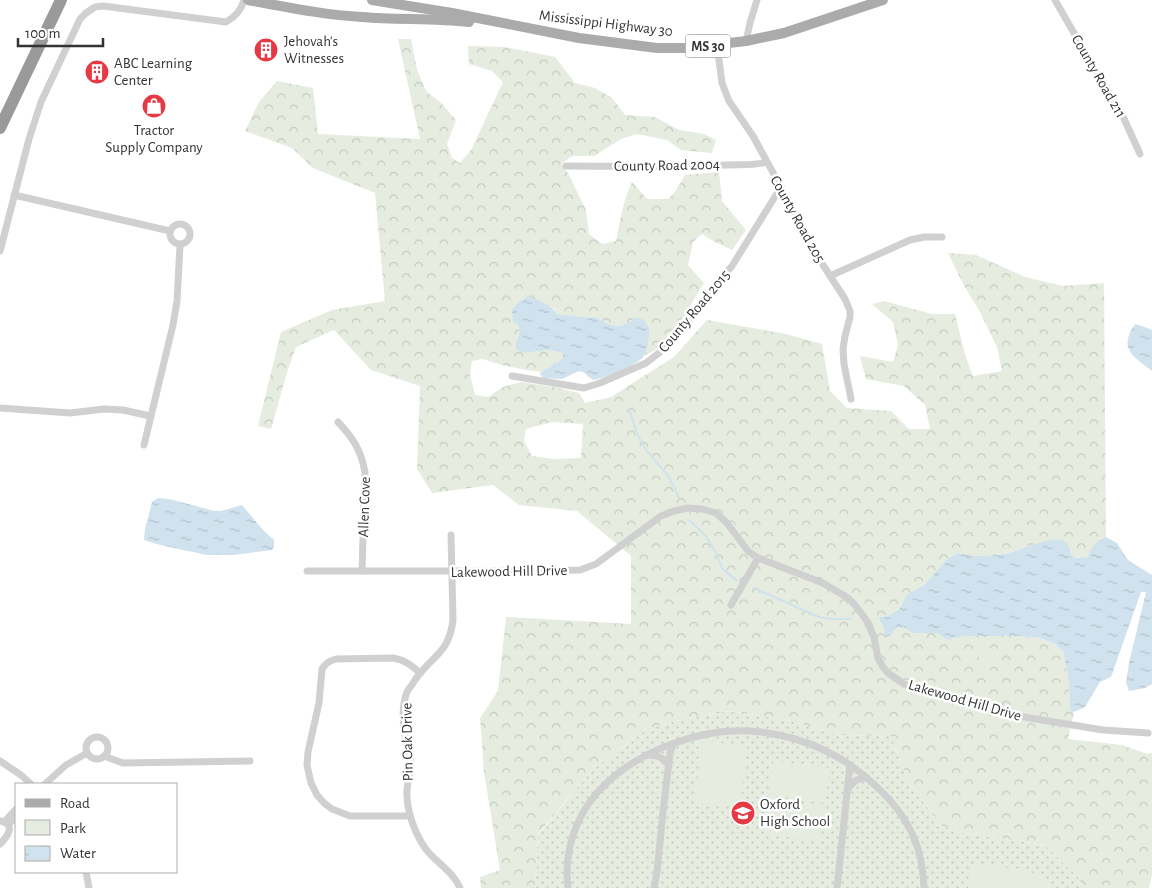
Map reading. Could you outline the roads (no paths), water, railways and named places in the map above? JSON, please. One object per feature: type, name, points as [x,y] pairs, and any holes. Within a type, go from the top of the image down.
[{"type":"highway","points":[[0,128],[61,1]]},
{"type":"main road","name":"Mississippi Highway 30","points":[[248,0],[316,12],[362,17],[460,21],[528,28]]},
{"type":"main road","name":"Mississippi Highway 30","points":[[372,0],[452,13],[579,38],[657,48],[717,45],[784,33],[883,0]]},
{"type":"main road","points":[[383,18],[385,2]]},
{"type":"street","points":[[0,252],[29,139],[41,102],[80,19],[86,12],[95,7],[103,6],[226,22],[233,18],[242,8],[244,0]]},
{"type":"street","points":[[746,41],[757,0]]},
{"type":"street","name":"County Road 211","points":[[1056,0],[1121,112],[1140,154]]},
{"type":"street","name":"County Road 205","points":[[717,45],[722,83],[729,102],[753,136],[805,231],[814,252],[846,299],[850,318],[843,349],[851,399]]},
{"type":"street","name":"County Road 2004","points":[[566,166],[757,165],[767,162]]},
{"type":"street","name":"County Road 2015","points":[[512,376],[584,388],[646,363],[668,346],[732,266],[780,187]]},
{"type":"street","points":[[14,195],[170,231]]},
{"type":"street","points":[[182,224],[188,227],[191,234],[186,243],[180,245],[172,240],[170,231],[175,225],[182,224]]},
{"type":"street","points":[[830,276],[910,240],[924,237],[942,237]]},
{"type":"street","points":[[144,445],[173,325],[177,301],[180,245]]},
{"type":"street","points":[[0,408],[70,413],[104,409],[123,410],[150,416]]},
{"type":"street","name":"Allen Cove","points":[[338,422],[356,443],[363,458],[365,469],[362,571]]},
{"type":"street","name":"Lakewood Hill Drive","points":[[307,571],[452,572],[580,570],[596,564],[661,516],[688,508],[702,509],[716,513],[727,523],[748,551],[758,558],[823,584],[848,598],[867,621],[874,638],[878,658],[888,673],[904,684],[988,710],[1103,730],[1148,733]]},
{"type":"street","name":"Pin Oak Drive","points":[[451,535],[454,620],[452,632],[440,653],[420,673],[407,691],[404,705],[404,722],[410,755],[407,791],[410,816],[425,848],[450,873],[460,888]]},
{"type":"street","points":[[731,605],[758,558]]},
{"type":"street","points":[[410,816],[350,816],[332,809],[317,795],[311,784],[308,774],[308,758],[319,703],[322,669],[330,660],[336,658],[393,658],[409,663],[420,673]]},
{"type":"street","points":[[568,888],[567,864],[577,826],[596,794],[612,778],[635,762],[659,749],[688,739],[736,732],[759,732],[805,742],[827,751],[868,778],[887,796],[904,817],[915,838],[924,873],[924,888]]},
{"type":"street","points":[[98,737],[104,740],[108,746],[107,754],[104,756],[93,758],[87,753],[87,743],[92,738],[98,737]]},
{"type":"street","points":[[654,888],[662,812],[670,753],[673,744]]},
{"type":"street","points":[[46,783],[66,765],[87,753]]},
{"type":"street","points":[[647,755],[661,757],[669,766]]},
{"type":"street","points":[[104,756],[123,763],[250,761]]},
{"type":"street","points":[[0,761],[31,783]]},
{"type":"street","points":[[837,888],[850,765]]},
{"type":"street","points":[[847,790],[856,780],[868,778]]},
{"type":"street","points":[[0,844],[8,836],[9,830],[4,822],[15,810]]},
{"type":"street","points":[[86,873],[89,888]]},
{"type":"water","points":[[528,296],[544,303],[559,315],[596,317],[616,326],[626,324],[636,317],[644,320],[649,328],[649,333],[648,344],[643,357],[627,368],[598,379],[593,380],[579,371],[562,379],[543,378],[540,374],[541,372],[557,363],[563,357],[563,353],[549,350],[523,353],[516,349],[520,330],[513,321],[512,310]]},
{"type":"water","points":[[1135,324],[1152,330],[1152,371],[1134,356],[1128,346],[1130,333]]},
{"type":"water","points":[[158,498],[215,511],[242,505],[274,540],[274,547],[272,550],[234,555],[207,555],[144,540],[152,502]]},
{"type":"water","points":[[1106,537],[1117,543],[1128,560],[1152,575],[1152,684],[1145,688],[1129,691],[1126,682],[1146,592],[1141,592],[1111,677],[1100,682],[1085,707],[1074,712],[1070,710],[1069,681],[1063,651],[1055,644],[1040,638],[1018,636],[963,636],[947,640],[937,633],[912,633],[904,627],[895,629],[891,635],[886,637],[878,618],[892,614],[900,608],[906,595],[924,585],[948,558],[958,553],[988,556],[1010,553],[1050,540],[1062,540],[1066,542],[1070,549],[1071,558],[1088,557],[1094,545]]},
{"type":"waterway","points":[[629,409],[637,434],[646,450],[669,477],[679,498]]},
{"type":"waterway","points":[[689,520],[706,536],[722,568],[736,580]]},
{"type":"waterway","points":[[754,588],[819,617],[851,619]]},
{"type":"place","name":"Jehovah's Witnesses","points":[[266,50]]},
{"type":"place","name":"ABC Learning Center","points":[[97,72]]},
{"type":"place","name":"Tractor Supply Company","points":[[154,106]]},
{"type":"place","name":"Oxford High School","points":[[743,813]]}]
